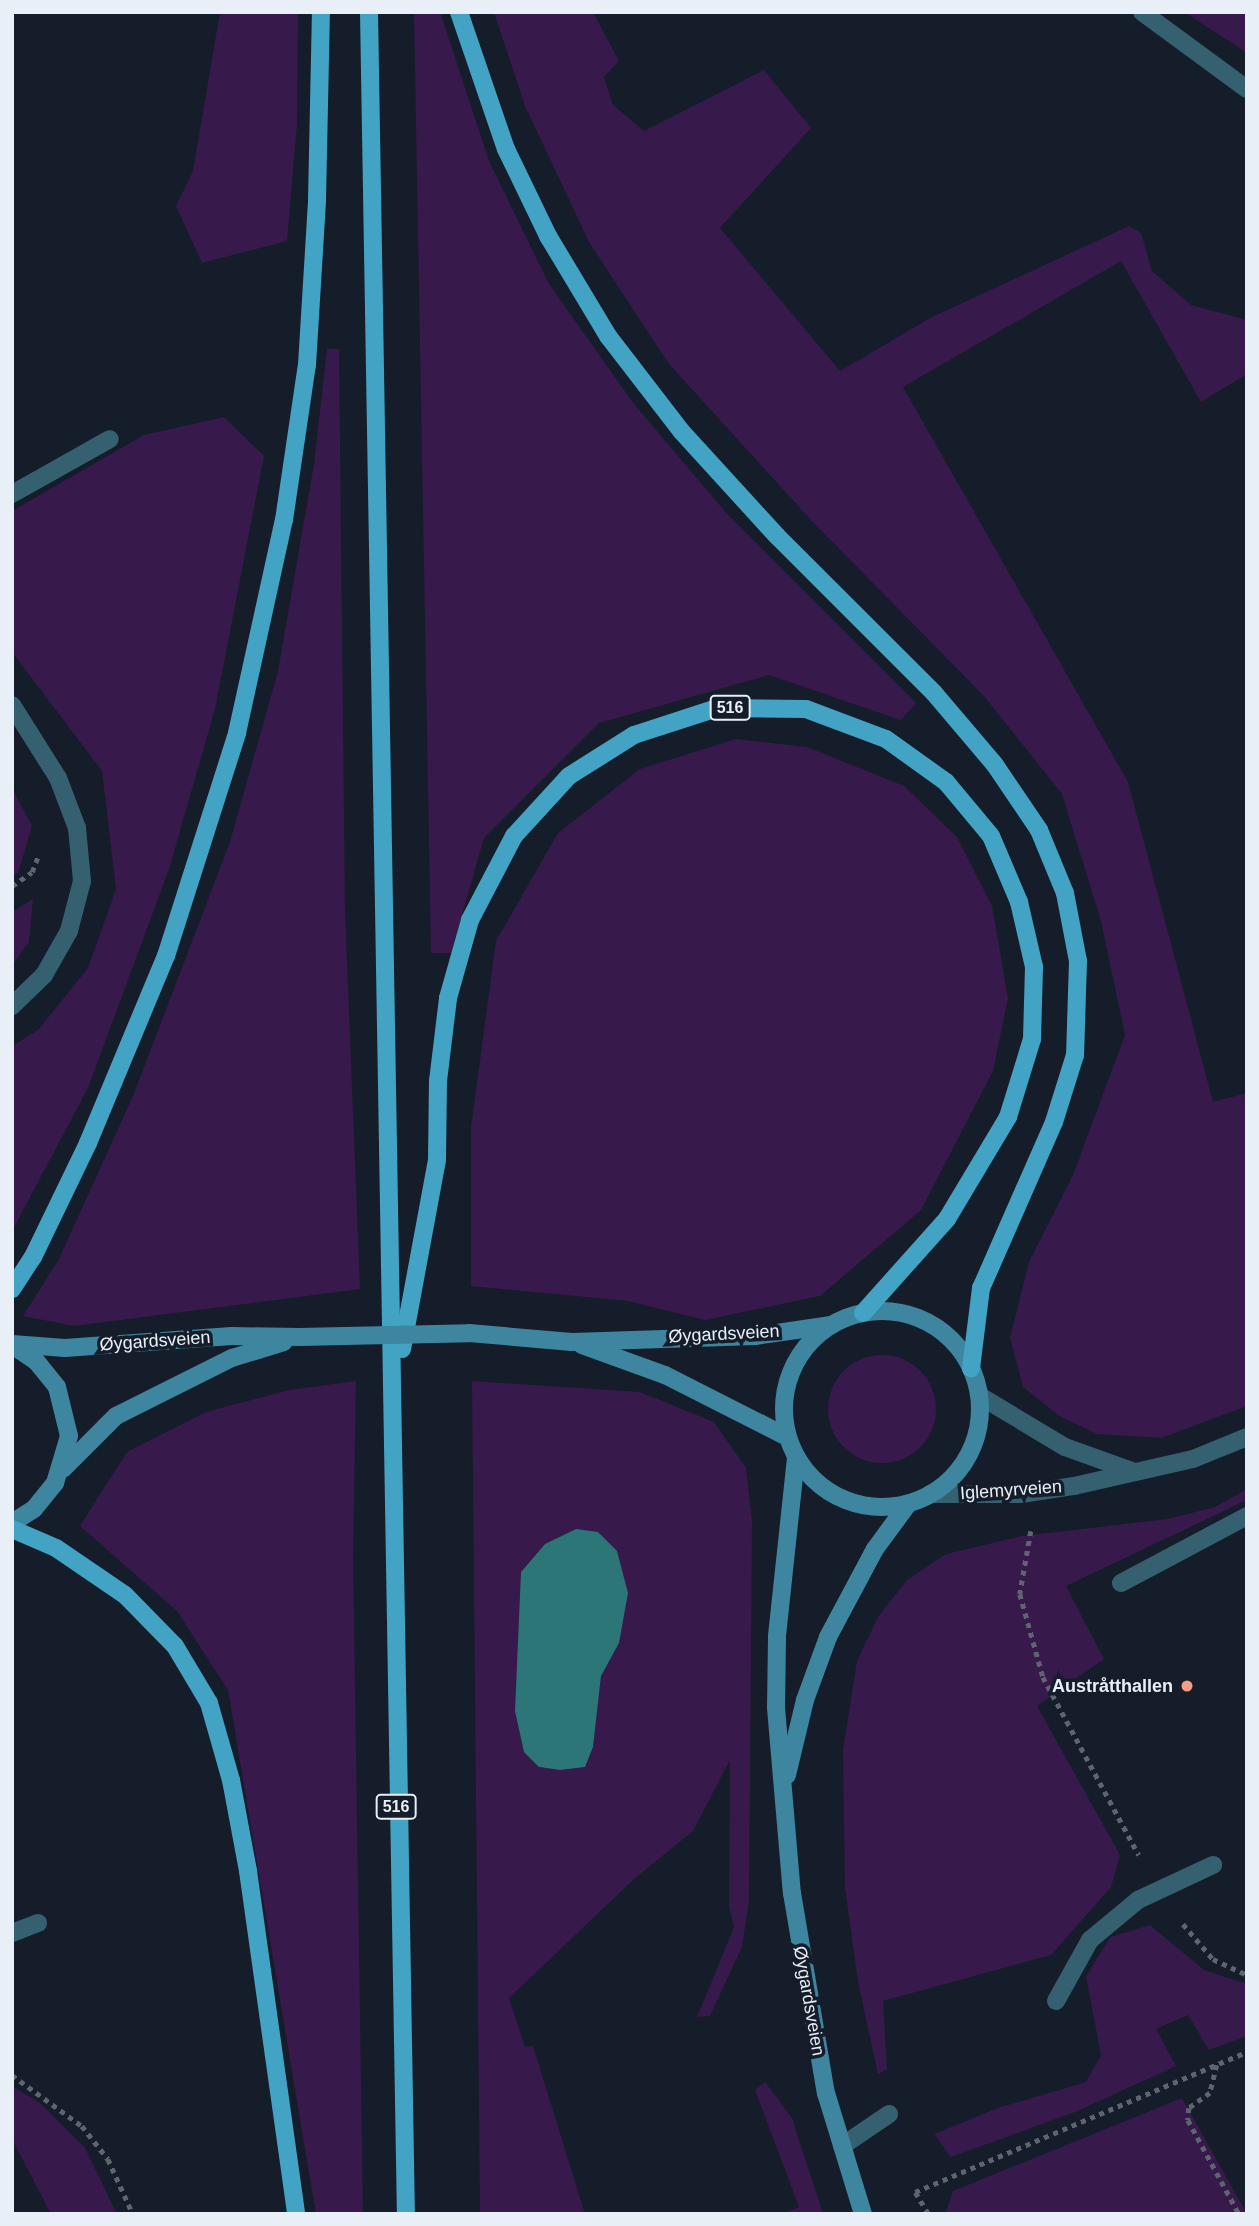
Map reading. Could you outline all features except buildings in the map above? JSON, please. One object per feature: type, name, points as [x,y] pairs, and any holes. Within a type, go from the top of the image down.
[{"type":"main road","points":[[12,1289],[33,1258],[88,1143],[161,968],[237,733],[284,520],[307,365],[318,186],[321,12]]},
{"type":"main road","name":"516","points":[[369,12],[406,2214]]},
{"type":"main road","points":[[459,12],[506,149],[548,236],[608,336],[699,451],[777,536],[934,693],[995,765],[1039,830],[1065,893],[1078,961],[1075,1055],[1054,1122],[981,1288],[971,1368]]},
{"type":"main road","name":"516","points":[[392,1401],[437,1160],[438,1081],[448,998],[470,920],[514,835],[569,776],[634,735],[717,708],[806,709],[886,739],[946,782],[992,836],[1020,902],[1034,967],[1032,1039],[1008,1117],[947,1219],[863,1313]]},
{"type":"main road","name":"Øygardsveien","points":[[12,1345],[65,1348],[232,1336],[469,1333],[572,1342],[755,1336],[833,1324],[863,1313],[900,1313],[935,1326],[962,1351],[980,1396],[979,1425],[970,1454],[954,1477],[930,1494],[908,1504],[875,1507],[841,1499],[813,1480],[796,1458],[787,1437],[785,1394],[801,1353],[833,1324]]},
{"type":"main road","name":"Øygardsveien","points":[[12,1526],[46,1497],[63,1469],[116,1416],[232,1358],[299,1337]]},
{"type":"main road","name":"Øygardsveien","points":[[572,1342],[665,1375],[787,1437]]},
{"type":"main road","name":"Øygardsveien","points":[[12,1345],[42,1367],[64,1403],[69,1436],[63,1469]]},
{"type":"main road","name":"Øygardsveien","points":[[796,1458],[777,1637],[776,1708],[785,1782],[792,1893],[805,1988],[825,2093],[863,2214]]},
{"type":"main road","name":"Øygardsveien","points":[[785,1782],[805,1700],[828,1637],[875,1549],[908,1504]]},
{"type":"main road","points":[[12,1526],[56,1548],[125,1595],[175,1646],[209,1703],[231,1780],[248,1871],[296,2214]]},
{"type":"street","points":[[1142,12],[1247,89]]},
{"type":"street","points":[[12,494],[110,439]]},
{"type":"street","points":[[12,705],[58,778],[77,828],[82,881],[69,931],[44,975],[12,1006]]},
{"type":"street","name":"Iglemyrveien","points":[[980,1396],[1065,1447],[1132,1471]]},
{"type":"street","name":"Iglemyrveien","points":[[930,1494],[1021,1494],[1193,1460],[1247,1437]]},
{"type":"street","points":[[1121,1583],[1247,1516]]},
{"type":"street","points":[[1056,2001],[1090,1940],[1138,1900],[1213,1865]]},
{"type":"street","points":[[12,1933],[38,1923]]},
{"type":"street","points":[[842,2146],[889,2114]]},
{"type":"path","points":[[1032,1524],[1020,1594],[1043,1677],[1159,1891],[1213,1959],[1247,1975]]},
{"type":"path","points":[[928,2214],[915,2192],[1247,2052]]},
{"type":"path","points":[[1218,2064],[1210,2094],[1189,2108],[1188,2120],[1239,2214]]},
{"type":"path","points":[[12,2075],[82,2126],[108,2159],[133,2214]]},
{"type":"shaded area","points":[[220,12],[298,12],[297,124],[287,241],[202,263],[176,206],[193,171]]},
{"type":"shaded area","points":[[414,12],[440,12],[489,161],[549,284],[634,404],[728,515],[916,703],[901,720],[769,675],[599,723],[484,838],[451,953],[431,953]]},
{"type":"shaded area","points":[[494,12],[593,12],[619,61],[604,77],[613,105],[644,131],[764,70],[811,128],[720,228],[840,371],[932,317],[1129,226],[1141,233],[1152,271],[1191,305],[1247,320],[1247,374],[1201,402],[1121,261],[903,387],[1128,782],[1213,1102],[1247,1093],[1247,1406],[1161,1438],[1097,1434],[1058,1415],[1023,1387],[1010,1338],[1029,1262],[1073,1175],[1125,1035],[1101,921],[1062,794],[984,696],[810,519],[669,364],[589,242],[525,106]]},
{"type":"shaded area","points":[[1184,12],[1247,12],[1247,53]]},
{"type":"shaded area","points":[[327,349],[339,349],[345,910],[360,1289],[74,1326],[23,1316],[58,1261],[133,1096],[230,842],[278,671],[314,464]]},
{"type":"shaded area","points":[[224,417],[264,456],[215,709],[169,869],[88,1088],[12,1231],[12,1046],[38,1030],[88,968],[116,889],[102,771],[12,652],[12,511],[144,435]]},
{"type":"shaded area","points":[[736,739],[807,747],[904,786],[957,837],[992,906],[1008,998],[993,1071],[921,1210],[820,1296],[705,1320],[628,1301],[471,1286],[471,1127],[496,941],[558,833],[640,769]]},
{"type":"shaded area","points":[[12,788],[32,826],[18,873],[12,877]]},
{"type":"shaded area","points":[[33,899],[29,942],[12,965],[12,912]]},
{"type":"shaded area","points":[[882,1355],[903,1359],[920,1371],[932,1388],[936,1409],[932,1430],[920,1447],[903,1459],[882,1463],[861,1459],[844,1447],[832,1430],[828,1409],[832,1388],[844,1371],[861,1359]]},
{"type":"shaded area","points":[[356,1381],[353,1556],[363,2214],[316,2214],[228,1690],[177,1611],[80,1526],[127,1452],[206,1412],[289,1390]]},
{"type":"shaded area","points":[[472,1381],[640,1392],[714,1422],[746,1468],[752,1521],[749,1901],[742,1947],[710,2016],[697,2017],[734,1927],[729,1907],[730,1760],[693,1831],[633,1880],[509,1998],[525,2047],[533,2046],[585,2214],[480,2214]],"holes":[[[576,1529],[619,1643],[601,1675],[593,1747],[585,1767],[560,1770],[539,1767],[521,1572],[545,1544]]]},
{"type":"shaded area","points":[[1247,1489],[1247,1500],[1066,1586],[1104,1659],[1037,1706],[1120,1855],[1111,1887],[1051,1955],[883,2001],[887,2069],[878,2074],[858,1982],[845,1888],[843,1750],[857,1661],[878,1617],[907,1580],[946,1554],[1022,1536],[1168,1519],[1215,1507]]},
{"type":"shaded area","points":[[576,1529],[598,1532],[617,1551],[628,1593],[619,1643],[601,1676],[593,1747],[585,1767],[560,1770],[539,1767],[524,1752],[515,1711],[521,1572],[545,1544]]},
{"type":"shaded area","points":[[1150,1925],[1204,1970],[1247,1984],[1247,2036],[1209,2050],[1188,2015],[1156,2029],[1176,2066],[1075,2112],[951,2157],[934,2134],[998,2108],[1086,2082],[1101,2055],[1086,1977],[1110,1937]]},
{"type":"shaded area","points":[[765,2082],[792,2118],[823,2214],[781,2214],[799,2207],[755,2090]]},
{"type":"shaded area","points":[[12,2086],[40,2103],[85,2148],[117,2214],[51,2214],[12,2139]]},
{"type":"shaded area","points":[[1182,2098],[1247,2214],[945,2214],[953,2191]]},
{"type":"place","name":"Austråtthallen","points":[[1187,1686]]}]
